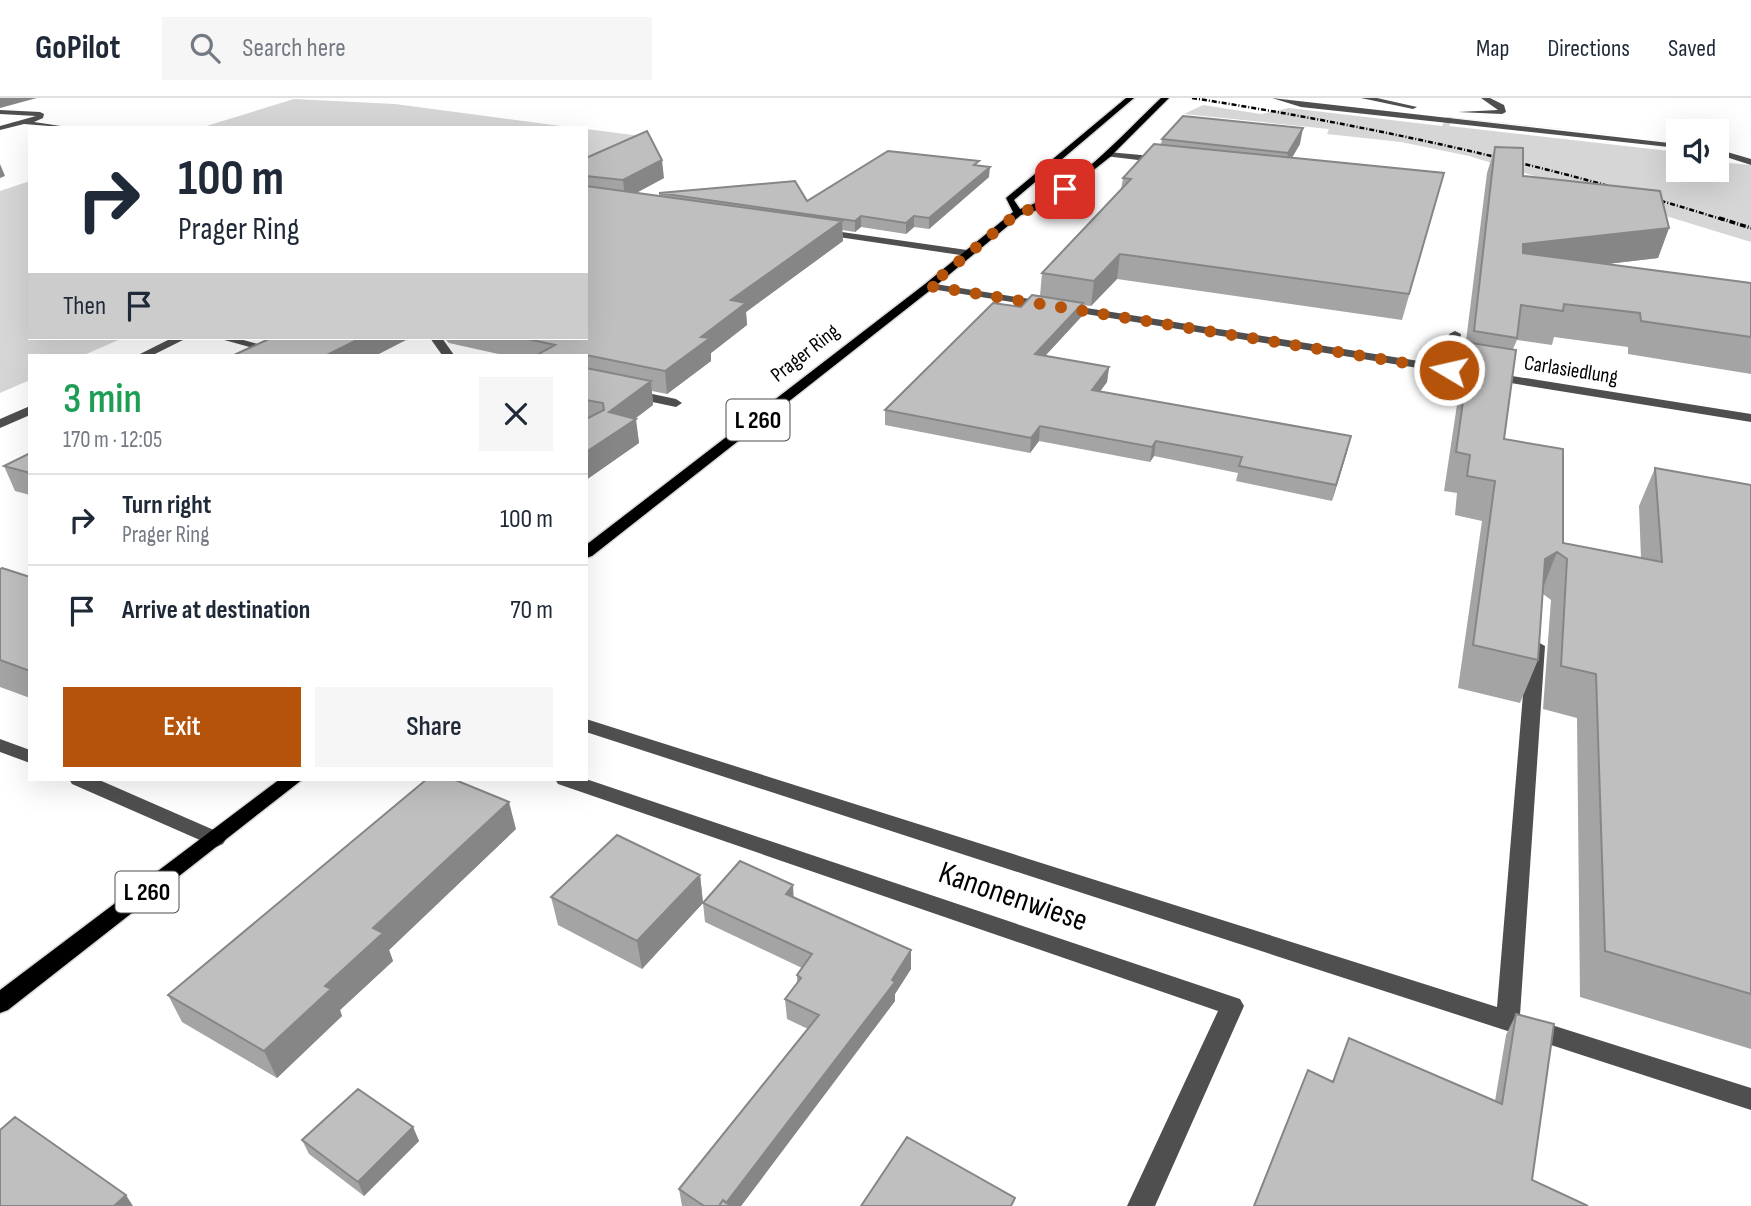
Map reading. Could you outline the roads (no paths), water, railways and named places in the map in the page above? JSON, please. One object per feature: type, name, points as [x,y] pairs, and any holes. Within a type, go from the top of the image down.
[{"type":"main road","points":[[1018,213],[1009,200],[1130,98]]},
{"type":"main road","name":"Prager Ring","points":[[588,551],[929,286],[1018,213],[1044,205],[1108,154],[1165,98]]},
{"type":"main road","name":"L 260","points":[[0,1003],[290,781]]},
{"type":"street","points":[[1276,98],[1301,106],[1666,145]]},
{"type":"street","points":[[1291,98],[1307,100]]},
{"type":"street","points":[[1365,98],[1417,107]]},
{"type":"street","points":[[1459,112],[1502,112],[1501,107],[1485,98]]},
{"type":"street","points":[[0,112],[40,114],[38,118],[27,123],[0,128]]},
{"type":"street","points":[[27,123],[53,126]]},
{"type":"street","points":[[1108,154],[1172,161]]},
{"type":"street","points":[[1729,155],[1751,162]]},
{"type":"street","points":[[804,230],[967,253]]},
{"type":"street","name":"Carlasiedlung","points":[[929,286],[1751,418]]},
{"type":"street","points":[[1449,370],[1455,334]]},
{"type":"street","points":[[146,354],[177,340]]},
{"type":"street","points":[[231,340],[288,354]]},
{"type":"street","points":[[588,384],[676,403]]},
{"type":"street","points":[[0,424],[28,411]]},
{"type":"street","points":[[1508,1019],[1538,627]]},
{"type":"street","points":[[588,726],[1751,1099]]},
{"type":"street","points":[[0,746],[28,756]]},
{"type":"street","points":[[84,781],[216,839]]},
{"type":"street","name":"Kanonenwiese","points":[[571,781],[1232,1006],[1141,1206]]},
{"type":"railway","points":[[1192,98],[1327,121],[1461,149],[1593,182],[1724,220]]},
{"type":"railway","points":[[1719,218],[1751,228]]}]
